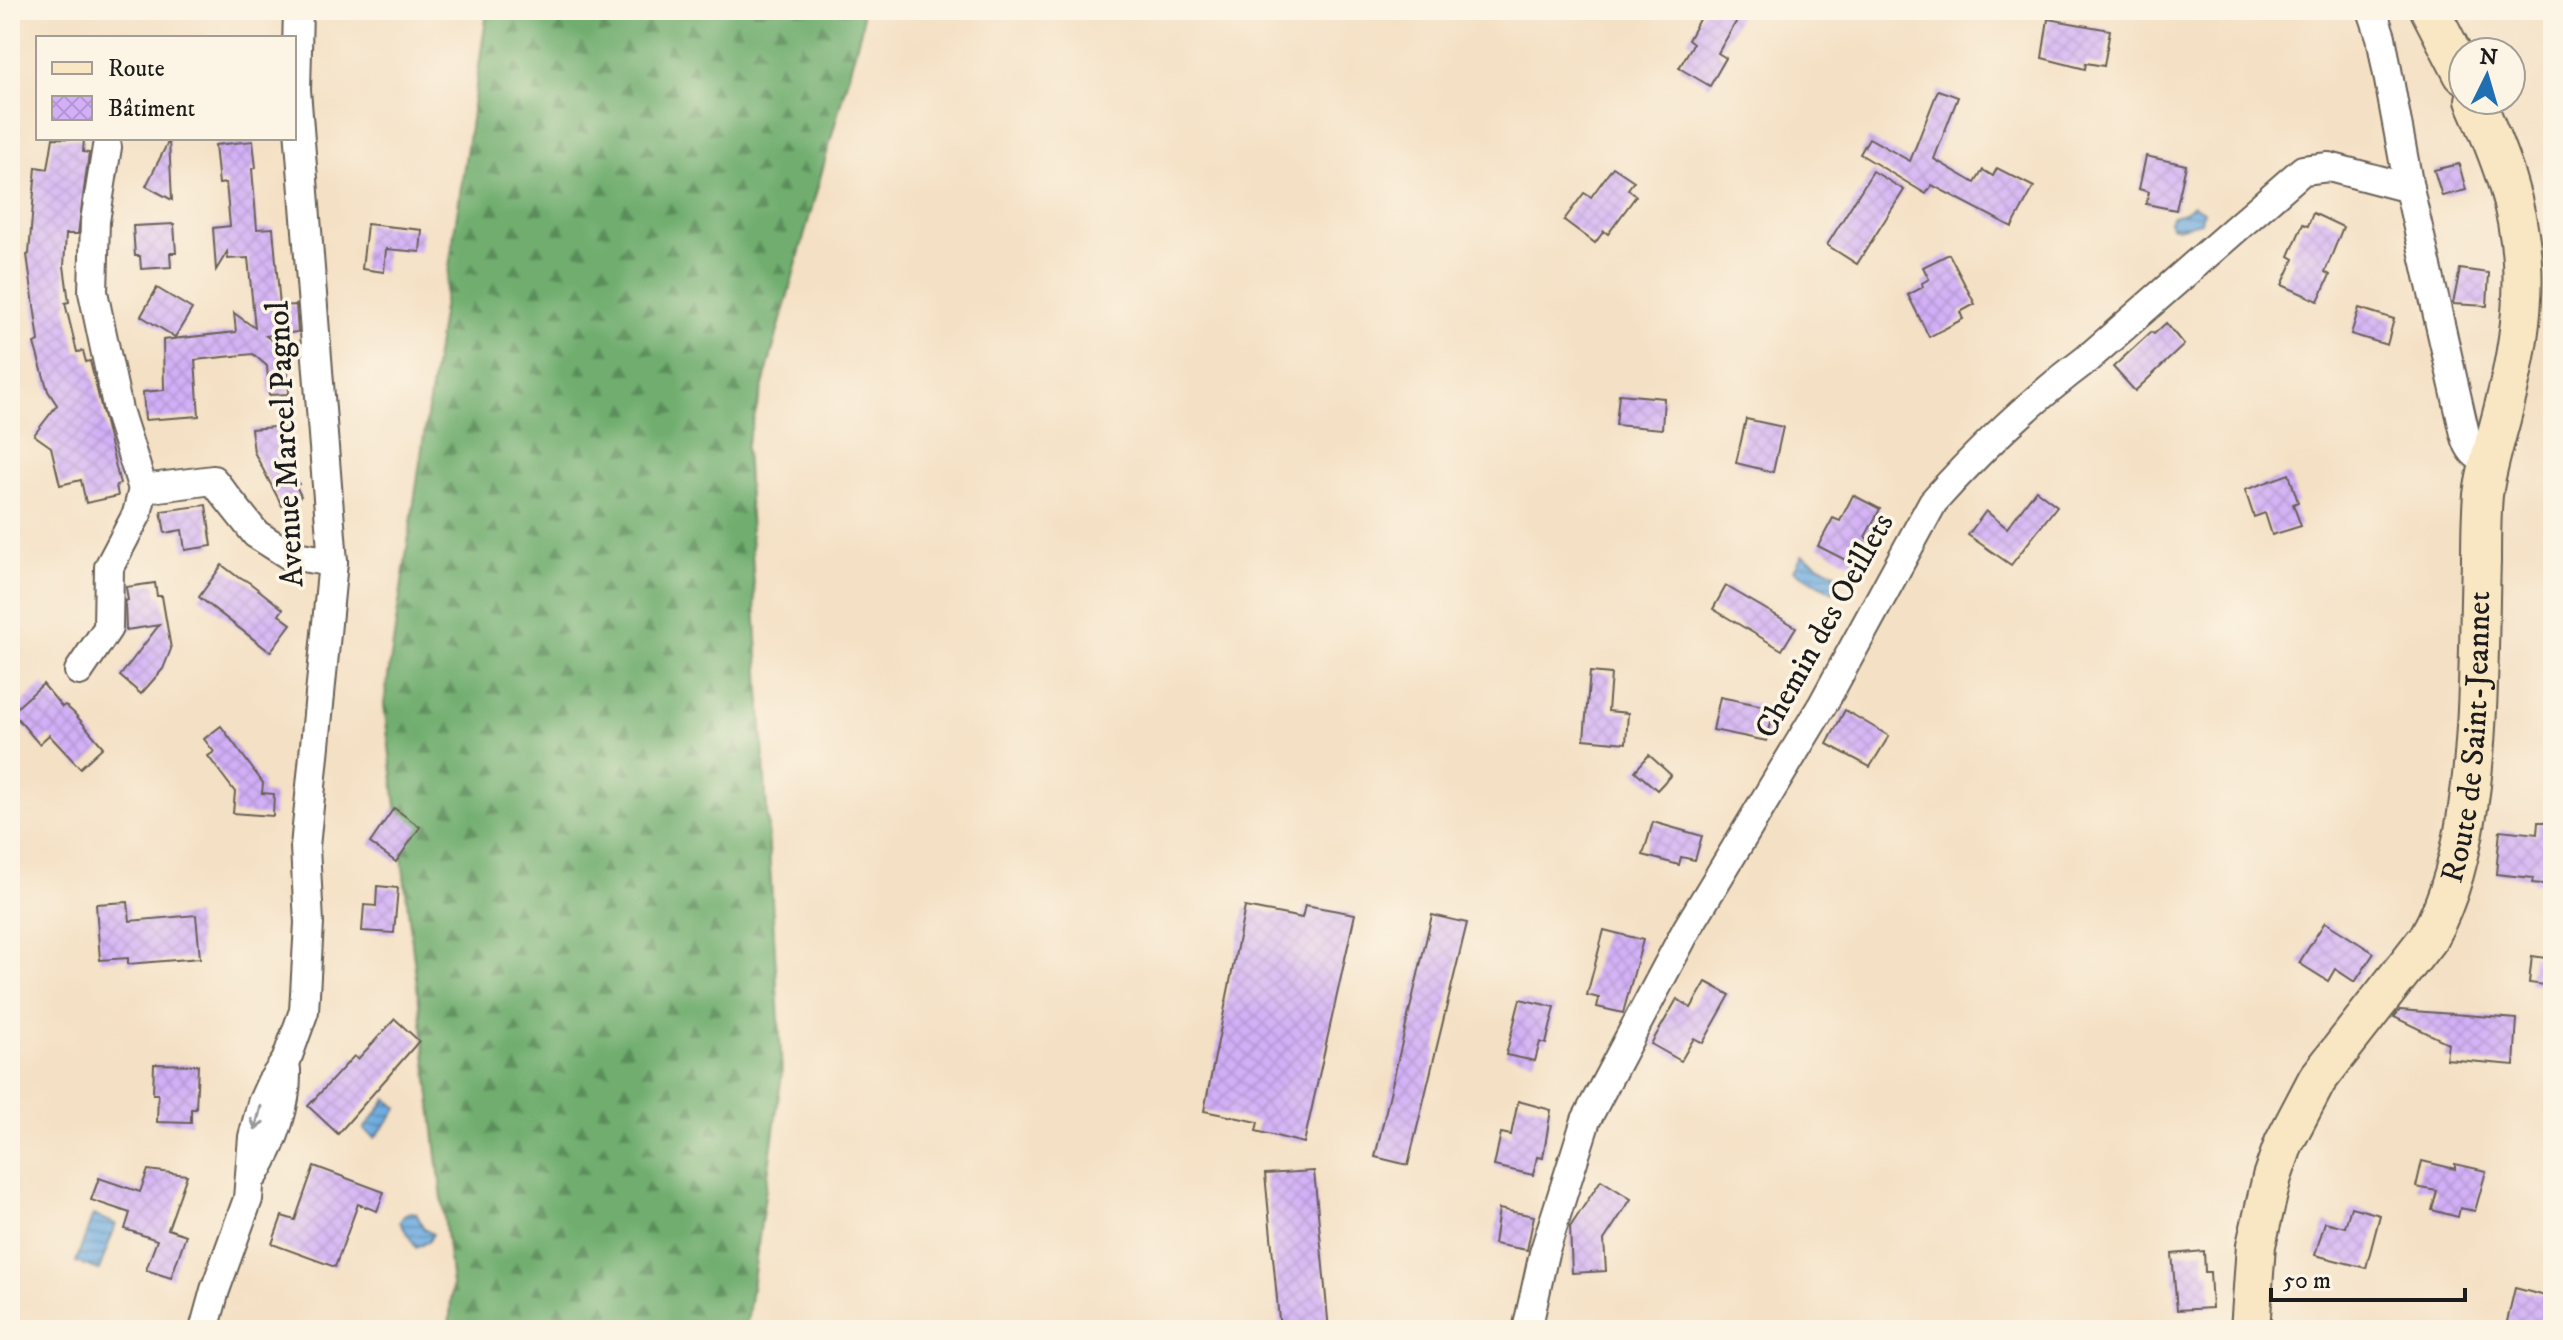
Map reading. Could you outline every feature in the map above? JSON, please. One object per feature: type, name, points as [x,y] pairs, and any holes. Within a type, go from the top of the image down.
[{"type":"main road","points":[[2430,10],[2447,43]]},
{"type":"main road","name":"Route de Saint-Jeannet","points":[[2250,1330],[2256,1245],[2272,1177],[2289,1132],[2317,1080],[2428,938],[2448,899],[2455,874],[2471,778],[2483,496],[2514,364],[2522,303],[2523,264],[2518,225],[2505,173],[2482,116]]},
{"type":"street","name":"Avenue Marcel Pagnol","points":[[204,1330],[248,1199],[253,1137],[262,1103],[286,1061],[304,1011],[309,923],[306,834],[333,562],[296,90],[298,10]]},
{"type":"street","points":[[2372,10],[2381,37],[2409,188],[2465,434],[2469,447],[2477,457],[2490,462]]},
{"type":"street","points":[[79,671],[108,628],[109,567],[137,514],[143,489],[118,410],[93,292],[95,221],[107,147]]},
{"type":"street","name":"Chemin des Oeillets","points":[[1527,1330],[1544,1253],[1586,1120],[1687,929],[1823,704],[1933,502],[2061,378],[2087,359],[2303,170],[2329,167],[2409,188]]},
{"type":"street","points":[[143,489],[213,480],[256,534],[289,555],[333,562]]},
{"type":"green space","points":[[485,10],[862,10],[862,26],[746,447],[782,1074],[746,1330],[449,1330],[452,1284],[384,704]]},
{"type":"water","points":[[2193,205],[2203,211],[2201,222],[2178,228],[2171,226],[2169,221],[2172,216],[2184,213]]},
{"type":"water","points":[[1802,555],[1842,577],[1833,592],[1794,570]]},
{"type":"water","points":[[387,1099],[398,1108],[375,1138],[364,1129]]},
{"type":"water","points":[[416,1213],[424,1229],[433,1234],[429,1241],[416,1248],[400,1222],[405,1214]]},
{"type":"water","points":[[93,1215],[116,1224],[99,1270],[76,1262]]},
{"type":"building","points":[[1704,10],[1743,10],[1718,53],[1726,58],[1710,86],[1679,68],[1693,44],[1688,40]]},
{"type":"building","points":[[2048,19],[2110,30],[2104,66],[2086,63],[2085,69],[2042,58]]},
{"type":"building","points":[[1938,90],[1958,97],[1934,159],[1975,183],[1983,170],[1993,176],[1997,168],[2034,187],[2012,227],[1932,185],[1926,194],[1860,154],[1869,138],[1910,161]]},
{"type":"building","points":[[53,140],[84,140],[83,152],[89,153],[78,234],[66,234],[64,266],[69,302],[65,303],[77,352],[83,351],[86,362],[90,361],[120,484],[116,485],[118,496],[86,503],[81,480],[60,485],[51,447],[34,435],[57,405],[48,391],[34,343],[39,341],[27,255],[36,167],[48,169]]},
{"type":"building","points":[[169,140],[172,200],[146,186]]},
{"type":"building","points":[[253,141],[257,229],[273,228],[280,306],[296,305],[298,332],[266,336],[287,351],[289,394],[269,395],[267,366],[253,354],[195,360],[199,416],[145,420],[143,392],[164,390],[163,340],[236,332],[234,313],[255,328],[248,258],[228,259],[227,252],[216,270],[213,228],[230,226],[226,183],[219,184],[215,145]]},
{"type":"building","points":[[2146,156],[2186,165],[2176,210],[2146,204],[2149,192],[2139,189]]},
{"type":"building","points":[[2459,164],[2466,190],[2442,196],[2434,170]]},
{"type":"building","points":[[1613,167],[1634,181],[1628,189],[1636,196],[1608,234],[1604,231],[1595,243],[1564,220],[1584,193],[1591,197]]},
{"type":"building","points":[[1873,171],[1904,190],[1857,264],[1827,245]]},
{"type":"building","points":[[2313,213],[2343,227],[2325,272],[2330,275],[2318,301],[2282,285],[2294,259],[2289,256],[2303,224],[2308,226]]},
{"type":"building","points":[[174,224],[176,253],[170,253],[171,267],[141,269],[140,256],[135,256],[133,226]]},
{"type":"building","points":[[367,224],[422,230],[420,252],[386,249],[384,272],[362,269]]},
{"type":"building","points":[[1949,254],[1975,304],[1960,312],[1963,319],[1929,337],[1908,295],[1923,287],[1922,283],[1929,279],[1923,267]]},
{"type":"building","points":[[2460,269],[2489,273],[2487,306],[2453,304]]},
{"type":"building","points":[[157,288],[192,309],[175,337],[141,316]]},
{"type":"building","points":[[2359,308],[2394,319],[2387,345],[2351,334]]},
{"type":"building","points":[[2166,323],[2184,345],[2135,391],[2113,367],[2151,332],[2154,334]]},
{"type":"building","points":[[1619,394],[1664,398],[1662,429],[1616,425]]},
{"type":"building","points":[[1746,419],[1783,427],[1773,472],[1736,463]]},
{"type":"building","points":[[285,426],[288,463],[299,484],[296,486],[301,496],[282,506],[254,452],[251,429]]},
{"type":"building","points":[[2289,474],[2298,502],[2293,504],[2301,526],[2272,535],[2265,513],[2254,517],[2245,490]]},
{"type":"building","points":[[2036,490],[2057,506],[2011,565],[1968,535],[1986,511],[2007,528]]},
{"type":"building","points":[[1853,495],[1880,509],[1865,537],[1870,540],[1857,566],[1818,546],[1833,518],[1840,521]]},
{"type":"building","points":[[206,505],[212,546],[185,550],[182,530],[165,533],[161,511]]},
{"type":"building","points":[[222,565],[283,609],[279,615],[291,624],[270,652],[199,597]]},
{"type":"building","points":[[155,583],[157,596],[162,596],[171,649],[163,669],[141,694],[120,676],[159,625],[126,630],[126,587]]},
{"type":"building","points":[[1726,586],[1796,627],[1782,650],[1713,609]]},
{"type":"building","points":[[1590,672],[1611,674],[1608,711],[1628,713],[1626,743],[1584,739]]},
{"type":"building","points":[[43,684],[62,707],[65,705],[74,713],[103,747],[80,768],[49,735],[39,744],[12,712]]},
{"type":"building","points":[[1720,697],[1774,708],[1767,741],[1713,730]]},
{"type":"building","points":[[1845,710],[1889,736],[1870,767],[1827,744]]},
{"type":"building","points":[[221,726],[263,783],[262,793],[274,794],[273,816],[233,813],[235,792],[208,756],[214,752],[204,739]]},
{"type":"building","points":[[1649,755],[1671,775],[1657,790],[1635,771]]},
{"type":"building","points":[[394,808],[420,827],[396,862],[370,843]]},
{"type":"building","points":[[1653,822],[1702,836],[1695,860],[1681,857],[1679,865],[1643,855]]},
{"type":"building","points":[[2538,822],[2553,822],[2553,885],[2532,883],[2533,878],[2496,874],[2500,830],[2537,834]]},
{"type":"building","points":[[377,886],[398,888],[394,933],[362,931],[364,905],[376,906]]},
{"type":"building","points":[[128,902],[130,921],[196,915],[200,958],[128,964],[128,958],[100,960],[96,904]]},
{"type":"building","points":[[1305,905],[1355,914],[1304,1143],[1256,1131],[1258,1122],[1204,1111],[1245,907],[1302,918]]},
{"type":"building","points":[[1432,915],[1467,923],[1408,1165],[1375,1157]]},
{"type":"building","points":[[2325,922],[2374,953],[2355,982],[2335,969],[2328,981],[2299,963]]},
{"type":"building","points":[[1604,930],[1643,940],[1623,1013],[1597,1007],[1599,998],[1587,995]]},
{"type":"building","points":[[2532,956],[2553,959],[2553,986],[2529,983]]},
{"type":"building","points":[[1706,982],[1730,995],[1703,1043],[1694,1038],[1681,1061],[1651,1044],[1677,999],[1691,1008]]},
{"type":"building","points":[[1520,999],[1555,1007],[1546,1044],[1540,1042],[1535,1061],[1506,1055]]},
{"type":"building","points":[[2400,1010],[2517,1019],[2514,1065],[2446,1059],[2448,1043],[2394,1017]]},
{"type":"building","points":[[395,1019],[419,1041],[338,1134],[308,1106],[354,1056],[358,1059]]},
{"type":"building","points":[[154,1064],[198,1065],[196,1109],[191,1109],[191,1123],[157,1122],[158,1094],[153,1094]]},
{"type":"building","points":[[1518,1101],[1551,1110],[1543,1158],[1537,1157],[1533,1175],[1494,1166],[1501,1133],[1511,1135]]},
{"type":"building","points":[[2422,1161],[2455,1169],[2455,1164],[2486,1171],[2475,1211],[2460,1208],[2458,1217],[2432,1210],[2437,1191],[2416,1187]]},
{"type":"building","points":[[314,1166],[384,1192],[377,1211],[358,1204],[335,1267],[272,1244],[282,1216],[295,1220]]},
{"type":"building","points":[[148,1170],[187,1175],[168,1229],[186,1235],[171,1278],[146,1270],[157,1240],[125,1229],[130,1213],[91,1200],[99,1178],[140,1192]]},
{"type":"building","points":[[1314,1171],[1329,1330],[1280,1330],[1265,1174]]},
{"type":"building","points":[[1601,1180],[1631,1199],[1604,1240],[1606,1271],[1572,1273],[1570,1227]]},
{"type":"building","points":[[2351,1207],[2380,1215],[2366,1268],[2315,1255],[2325,1222],[2345,1227]]},
{"type":"building","points":[[1499,1209],[1534,1216],[1527,1250],[1494,1244]]},
{"type":"building","points":[[2204,1251],[2205,1272],[2210,1272],[2212,1308],[2177,1310],[2172,1254]]},
{"type":"building","points":[[2515,1288],[2553,1298],[2553,1330],[2505,1330]]}]
